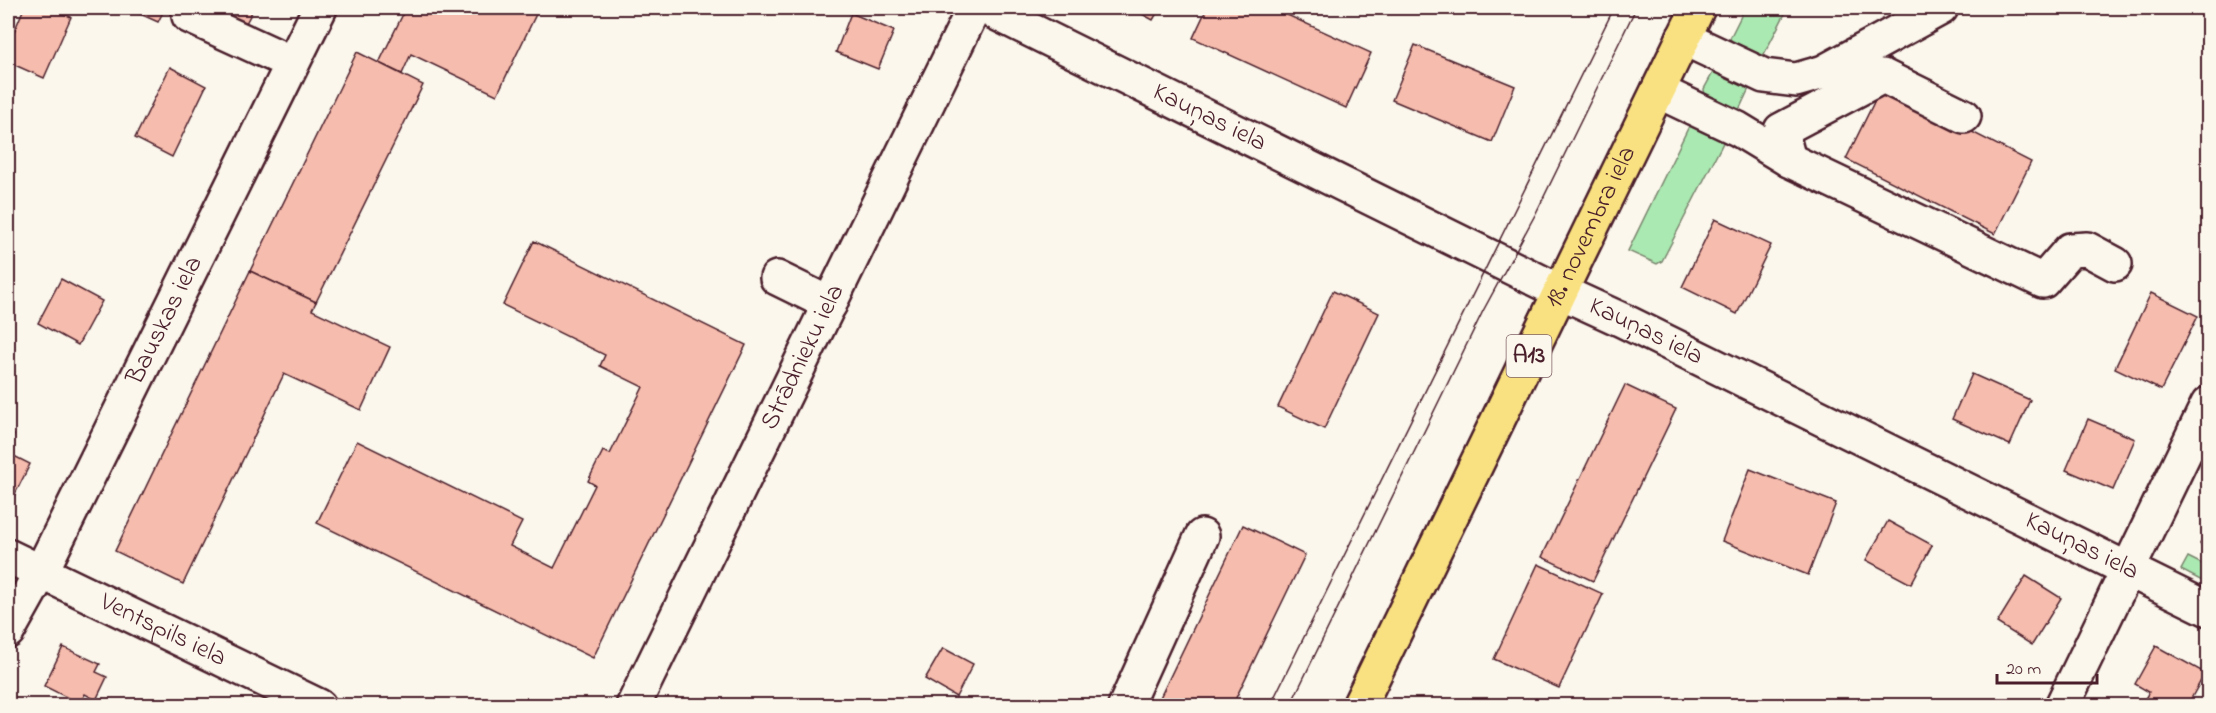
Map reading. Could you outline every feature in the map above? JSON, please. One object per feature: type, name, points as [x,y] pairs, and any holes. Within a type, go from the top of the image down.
[{"type":"main road","name":"18. novembra iela","points":[[1359,705],[1698,8]]},
{"type":"street","points":[[193,8],[189,16],[292,63]]},
{"type":"street","name":"Bauskas iela","points":[[8,632],[320,8]]},
{"type":"street","name":"Strādnieku iela","points":[[633,705],[974,8]]},
{"type":"street","name":"Kauņas iela","points":[[986,8],[2208,609]]},
{"type":"street","points":[[1683,38],[1764,76],[1796,80],[1824,72],[1941,8]]},
{"type":"street","points":[[1789,160],[1781,130],[1883,76],[1965,116]]},
{"type":"street","points":[[1658,91],[1738,129],[1789,160],[2043,281],[2070,250],[2087,249],[2115,264]]},
{"type":"street","points":[[777,278],[830,304]]},
{"type":"street","points":[[2062,705],[2208,404]]},
{"type":"street","points":[[1125,705],[1202,536]]},
{"type":"street","name":"Ventspils iela","points":[[8,556],[319,705]]},
{"type":"green space","points":[[1745,8],[1788,8],[1762,58],[1733,45],[1730,38]]},
{"type":"green space","points":[[1716,67],[1751,84],[1738,112],[1705,97],[1704,89]]},
{"type":"green space","points":[[1694,116],[1728,133],[1662,261],[1657,264],[1628,251]]},
{"type":"green space","points":[[2188,557],[2208,567],[2208,584],[2181,570]]},
{"type":"building","points":[[24,8],[50,8],[71,17],[44,78],[8,62],[8,46]]},
{"type":"building","points":[[127,8],[165,8],[158,22]]},
{"type":"building","points":[[219,8],[254,8],[245,25],[216,12]]},
{"type":"building","points":[[406,8],[539,8],[497,95],[411,54],[402,74],[379,63]]},
{"type":"building","points":[[1131,8],[1160,8],[1153,20]]},
{"type":"building","points":[[1207,8],[1272,8],[1371,53],[1346,108],[1193,38]]},
{"type":"building","points":[[851,13],[894,31],[878,69],[836,52]]},
{"type":"building","points":[[1415,45],[1515,86],[1492,142],[1392,100]]},
{"type":"building","points":[[357,52],[423,85],[316,302],[250,271]]},
{"type":"building","points":[[170,67],[206,86],[172,157],[135,138]]},
{"type":"building","points":[[1882,86],[2031,162],[1995,234],[1846,159]]},
{"type":"building","points":[[1715,219],[1771,245],[1737,314],[1682,287]]},
{"type":"building","points":[[534,241],[746,345],[593,658],[317,523],[357,441],[522,522],[510,546],[554,568],[595,485],[588,481],[603,451],[610,454],[643,387],[600,366],[605,355],[503,305]]},
{"type":"building","points":[[250,271],[316,302],[312,310],[390,347],[361,410],[284,374],[183,584],[115,551]]},
{"type":"building","points":[[61,279],[102,301],[78,345],[38,323]]},
{"type":"building","points":[[1333,291],[1379,313],[1324,429],[1278,407]]},
{"type":"building","points":[[2151,293],[2198,316],[2161,390],[2115,368]]},
{"type":"building","points":[[1972,374],[2030,400],[2010,445],[1952,419]]},
{"type":"building","points":[[1625,385],[1676,409],[1593,581],[1542,557]]},
{"type":"building","points":[[2088,419],[2135,439],[2113,490],[2066,470]]},
{"type":"building","points":[[8,432],[14,435],[8,449]]},
{"type":"building","points":[[8,453],[30,464],[12,500],[8,498]]},
{"type":"building","points":[[1750,469],[1836,503],[1808,575],[1722,541]]},
{"type":"building","points":[[1888,521],[1932,545],[1911,584],[1866,560]]},
{"type":"building","points":[[1243,525],[1305,555],[1232,706],[1156,706]]},
{"type":"building","points":[[2208,527],[2208,549],[2200,544]]},
{"type":"building","points":[[1538,564],[1603,594],[1559,688],[1494,659]]},
{"type":"building","points":[[2026,576],[2061,598],[2032,645],[1997,623]]},
{"type":"building","points":[[2156,646],[2205,673],[2187,706],[2174,706],[2170,703],[2169,706],[2150,706],[2143,702],[2149,692],[2135,684]]},
{"type":"building","points":[[63,647],[100,664],[96,672],[107,677],[96,700],[85,694],[80,704],[44,686]]},
{"type":"building","points":[[943,648],[973,664],[956,697],[925,679]]},
{"type":"tram line","points":[[1270,706],[1614,8]]},
{"type":"tram line","points":[[1290,706],[1483,311],[1535,215],[1636,8]]}]
